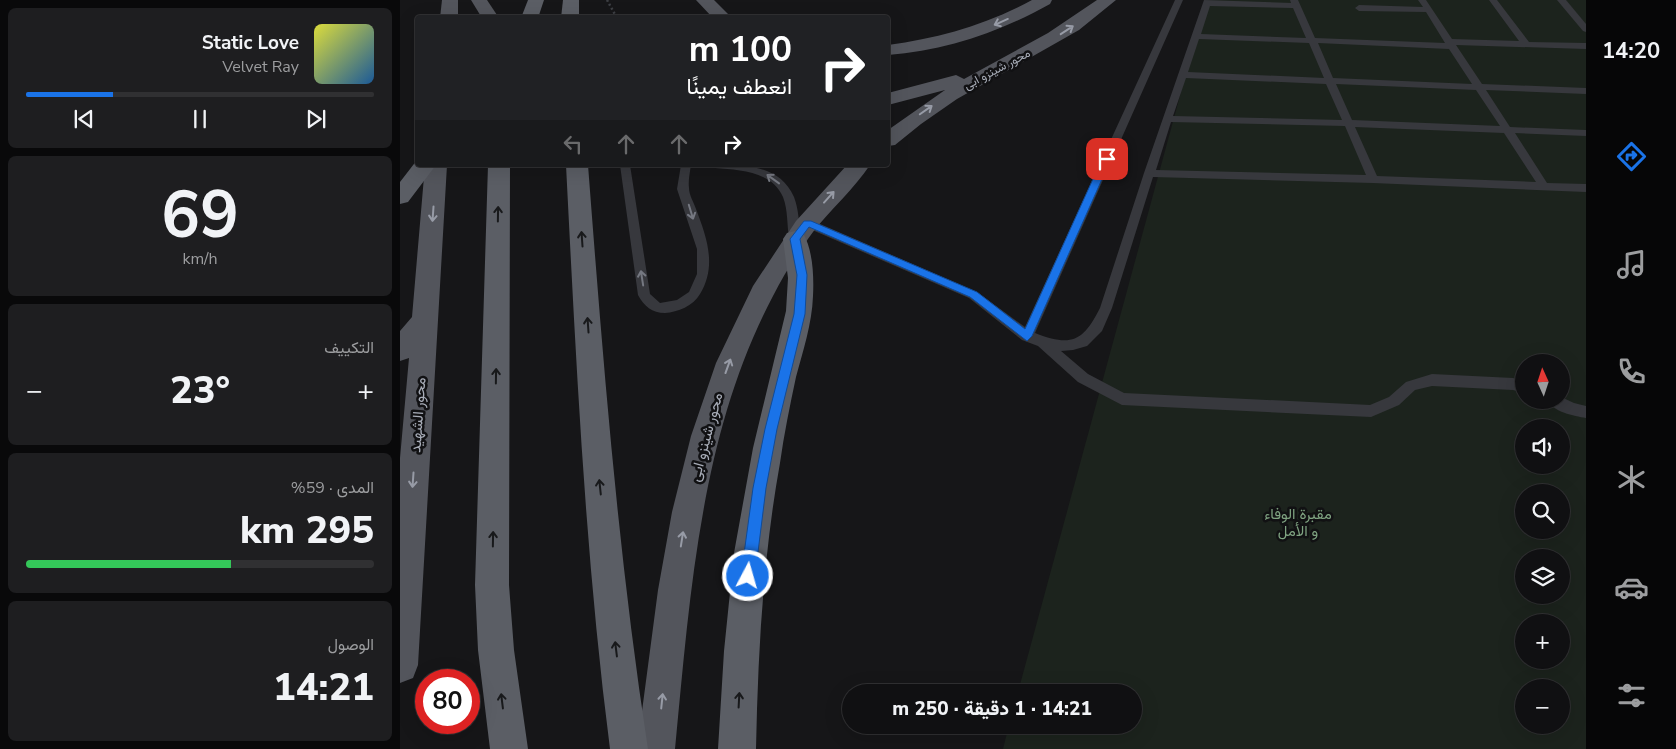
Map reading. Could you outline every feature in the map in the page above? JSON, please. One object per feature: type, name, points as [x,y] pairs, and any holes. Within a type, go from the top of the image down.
[{"type":"highway","points":[[531,15],[536,0]]},
{"type":"highway","points":[[570,15],[571,0]]},
{"type":"highway","points":[[400,197],[423,167]]},
{"type":"highway","points":[[499,167],[492,585],[496,650],[509,749]]},
{"type":"highway","points":[[576,167],[598,473],[614,634],[629,749]]},
{"type":"highway","points":[[737,749],[742,635],[750,557],[771,429],[800,314],[802,294],[801,231]]},
{"type":"main road","points":[[449,15],[450,0]]},
{"type":"main road","points":[[479,0],[489,15]]},
{"type":"main road","points":[[704,0],[721,15]]},
{"type":"main road","points":[[890,50],[930,45],[970,35],[1044,0]]},
{"type":"main road","name":"محور شينزو ابى","points":[[890,138],[930,107],[990,72],[1052,40],[1108,0]]},
{"type":"main road","points":[[890,98],[990,72]]},
{"type":"main road","name":"محور الشهيد","points":[[400,665],[436,167]]},
{"type":"main road","name":"محور شينزو ابى","points":[[656,749],[674,590],[684,524],[712,411],[729,361],[749,316],[771,276],[801,231],[820,207],[857,167]]},
{"type":"main road","points":[[400,350],[424,321]]},
{"type":"lane","points":[[1027,336],[1179,0]]},
{"type":"lane","points":[[1422,0],[1544,186]]},
{"type":"lane","points":[[1493,0],[1526,44]]},
{"type":"lane","points":[[1561,0],[1586,29]]},
{"type":"lane","points":[[739,167],[750,168],[770,176],[777,182],[788,196],[801,231],[974,295],[1027,336],[1043,343],[1053,346],[1073,345],[1082,342],[1095,331],[1109,302],[1149,173],[1208,1],[1295,3],[1373,179]]},
{"type":"lane","points":[[1359,8],[1428,10]]},
{"type":"lane","points":[[1196,36],[1311,41],[1586,46]]},
{"type":"lane","points":[[1183,76],[1586,91]]},
{"type":"lane","points":[[1168,119],[1586,133]]},
{"type":"lane","points":[[625,167],[644,295],[652,305],[668,308],[686,301],[692,296],[700,281],[704,265],[702,250],[683,189],[686,167]]},
{"type":"lane","points":[[1149,173],[1373,179],[1586,188]]},
{"type":"lane","points":[[1043,343],[1083,378],[1122,398],[1371,411],[1394,401],[1411,386],[1432,380],[1515,385]]},
{"type":"lane","points":[[1570,408],[1586,412]]},
{"type":"path","points":[[607,0],[615,15]]},
{"type":"green space","name":"مقبرة الوفاء و الأمل","points":[[1206,0],[1586,0],[1586,749],[1003,749],[1007,734],[1142,734],[1142,684],[1020,684]]},
{"type":"route","points":[[748,576],[760,488],[771,429],[800,314],[802,275],[795,239],[807,223],[974,295],[1027,336],[1107,159]]}]
